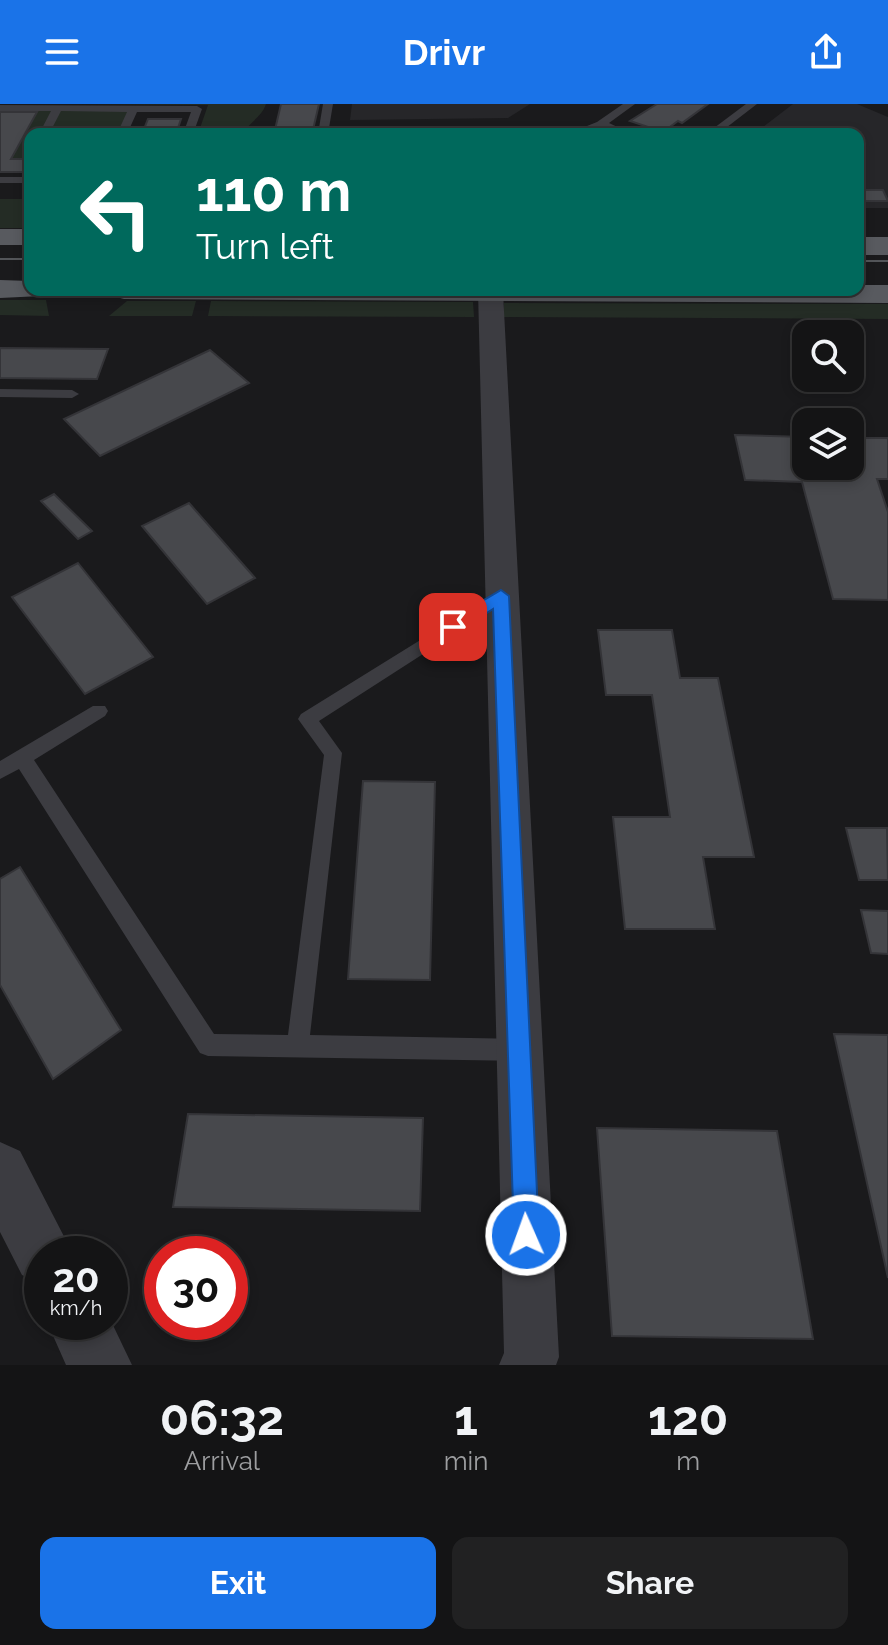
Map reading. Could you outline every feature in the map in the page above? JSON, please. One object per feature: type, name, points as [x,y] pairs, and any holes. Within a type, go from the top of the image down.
[{"type":"main road","points":[[0,237],[24,237]]},
{"type":"main road","points":[[864,246],[888,246]]},
{"type":"main road","points":[[0,289],[24,290]]},
{"type":"main road","points":[[864,294],[888,294]]},
{"type":"street","points":[[490,296],[532,1357],[527,1365]]},
{"type":"street","points":[[0,1171],[34,1236]]},
{"type":"street","points":[[87,1340],[100,1365]]},
{"type":"lane","points":[[324,128],[328,104]]},
{"type":"lane","points":[[589,128],[601,124],[630,104]]},
{"type":"lane","points":[[719,128],[752,104]]},
{"type":"lane","points":[[0,108],[197,109],[190,128]]},
{"type":"lane","points":[[47,128],[58,108]]},
{"type":"lane","points":[[125,128],[133,109]]},
{"type":"lane","points":[[601,124],[611,128]]},
{"type":"lane","points":[[0,180],[24,180]]},
{"type":"lane","points":[[0,393],[72,394]]},
{"type":"lane","points":[[298,1046],[333,753],[307,719],[501,596]]},
{"type":"lane","points":[[0,771],[99,711]]},
{"type":"lane","points":[[22,758],[208,1045],[518,1050]]},
{"type":"shaded area","points":[[81,104],[266,104],[248,128],[200,128],[208,105]]},
{"type":"shaded area","points":[[352,104],[530,104],[508,118],[350,120]]},
{"type":"shaded area","points":[[793,104],[857,104],[888,117],[888,208],[864,208],[864,128],[762,128]]},
{"type":"shaded area","points":[[39,108],[133,109],[125,128],[28,128]]},
{"type":"shaded area","points":[[24,135],[24,159],[11,159]]},
{"type":"shaded area","points":[[0,199],[24,199],[24,228],[0,228]]},
{"type":"shaded area","points":[[0,300],[46,300],[49,316],[0,315]]},
{"type":"shaded area","points":[[127,301],[196,301],[192,316],[109,316]]},
{"type":"shaded area","points":[[211,301],[473,302],[474,317],[208,316]]},
{"type":"shaded area","points":[[504,303],[888,304],[888,319],[504,317]]},
{"type":"building","points":[[281,104],[319,104],[313,128],[275,128]]},
{"type":"building","points":[[657,104],[708,104],[682,123],[678,121],[668,128],[651,128],[630,121]]},
{"type":"building","points":[[0,112],[37,112],[28,128],[24,128],[24,136],[11,159],[24,159],[24,172],[0,172]]},
{"type":"building","points":[[148,119],[181,119],[178,128],[144,128]]},
{"type":"building","points":[[864,190],[883,190],[888,201],[864,201]]},
{"type":"building","points":[[0,348],[108,349],[97,379],[0,378]]},
{"type":"building","points":[[210,350],[249,383],[100,456],[64,419]]},
{"type":"building","points":[[735,435],[792,437],[792,480],[864,480],[864,438],[888,438],[888,479],[877,479],[888,512],[888,600],[833,599],[802,482],[745,480]]},
{"type":"building","points":[[54,494],[92,531],[78,539],[41,501]]},
{"type":"building","points":[[189,503],[255,578],[207,604],[142,526]]},
{"type":"building","points":[[78,563],[153,657],[85,694],[12,597]]},
{"type":"building","points":[[598,630],[672,630],[680,678],[718,678],[754,857],[703,857],[715,929],[625,929],[613,817],[670,817],[652,695],[606,695]]},
{"type":"building","points":[[363,781],[435,782],[430,980],[348,979]]},
{"type":"building","points":[[846,828],[887,828],[888,880],[859,880]]},
{"type":"building","points":[[20,867],[121,1030],[53,1079],[0,985],[0,879]]},
{"type":"building","points":[[861,910],[888,911],[888,954],[871,953]]},
{"type":"building","points":[[834,1034],[888,1035],[888,1278]]},
{"type":"building","points":[[188,1114],[423,1118],[420,1211],[173,1207]]},
{"type":"building","points":[[597,1128],[777,1131],[813,1339],[612,1336]]},
{"type":"tram line","points":[[0,259],[24,259]]},
{"type":"tram line","points":[[864,261],[888,261]]},
{"type":"route","points":[[453,627],[501,596],[526,1235]]}]
